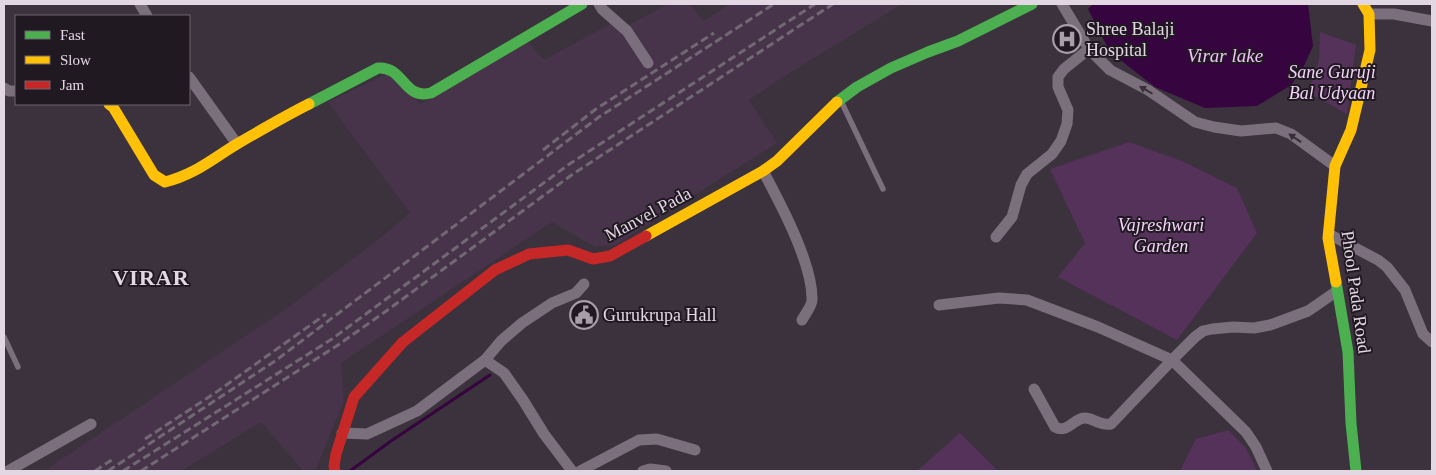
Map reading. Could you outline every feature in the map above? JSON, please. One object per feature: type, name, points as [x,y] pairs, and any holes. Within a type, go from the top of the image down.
[{"type":"street","points":[[140,4],[146,15]]},
{"type":"street","points":[[110,105],[154,175],[165,182],[181,178],[199,169],[292,112],[378,68],[387,68],[394,71],[415,94],[427,95],[582,4]]},
{"type":"street","points":[[599,4],[627,31],[648,63]]},
{"type":"street","name":"Manvel Pada","points":[[333,469],[354,397],[403,342],[495,270],[529,254],[549,251],[568,250],[593,259],[610,256],[763,171],[777,161],[840,99],[856,87],[890,68],[958,41],[1032,4]]},
{"type":"street","points":[[1062,4],[1089,49],[1110,70],[1148,90],[1194,122],[1214,127],[1241,130],[1276,128],[1291,134],[1335,166]]},
{"type":"street","points":[[1366,9],[1432,22]]},
{"type":"street","name":"Phool Pada Road","points":[[1356,471],[1351,423],[1348,352],[1328,238],[1335,166],[1351,130],[1370,50],[1366,9]]},
{"type":"street","points":[[996,237],[1012,217],[1021,185],[1027,174],[1052,154],[1061,141],[1067,124],[1068,110],[1058,87],[1058,77],[1064,69],[1089,49]]},
{"type":"street","points":[[190,78],[237,144]]},
{"type":"street","points":[[763,171],[777,196],[810,276],[813,302],[802,320]]},
{"type":"street","points":[[1329,234],[1378,260],[1387,267],[1405,290],[1423,334],[1432,342]]},
{"type":"street","points":[[342,433],[367,434],[417,410],[485,360],[500,341],[522,323],[552,303],[576,293],[584,284]]},
{"type":"street","points":[[1034,388],[1055,427],[1059,429],[1066,428],[1080,419],[1086,418],[1104,425],[1111,424],[1195,337],[1203,332],[1212,329],[1254,328],[1270,325],[1308,311],[1337,291]]},
{"type":"street","points":[[939,305],[999,298],[1027,300],[1098,327],[1169,363],[1246,432],[1267,471]]},
{"type":"street","points":[[485,360],[504,373],[544,434],[572,471]]},
{"type":"street","points":[[8,471],[91,424]]},
{"type":"street","points":[[580,471],[639,440],[657,439],[695,450]]},
{"type":"street","points":[[642,471],[650,469],[666,471]]},
{"type":"lane","points":[[840,99],[883,190]]},
{"type":"lane","points":[[4,337],[18,367]]},
{"type":"shaded area","points":[[668,4],[690,4],[703,21],[730,4],[902,4],[778,80],[749,100],[777,143],[615,245],[595,247],[552,222],[341,363],[344,401],[315,471],[303,471],[261,422],[181,471],[44,471],[289,307],[379,239],[410,213],[328,102],[386,74],[397,81],[420,104],[528,42],[544,60],[621,18],[627,26]]},
{"type":"green space","name":"Sane Guruji Bal Udyaan","points":[[1320,32],[1356,45],[1347,114],[1308,92],[1319,60]]},
{"type":"green space","name":"Vajreshwari Garden","points":[[1129,142],[1182,161],[1237,188],[1257,233],[1177,340],[1058,277],[1085,243],[1050,169]]},
{"type":"green space","points":[[1228,430],[1246,448],[1257,471],[1180,471],[1196,439]]},
{"type":"green space","points":[[960,433],[998,471],[917,471]]},
{"type":"water","name":"Virar lake","points":[[1093,4],[1308,4],[1313,46],[1303,68],[1291,85],[1257,106],[1205,108],[1155,87],[1110,52],[1088,9]]},
{"type":"waterway","points":[[350,471],[391,441],[490,375]]},
{"type":"railway","points":[[108,471],[275,361],[599,117],[774,4]]},
{"type":"railway","points":[[123,471],[332,339],[568,165],[815,4]]},
{"type":"railway","points":[[141,471],[338,345],[573,174],[833,4]]},
{"type":"railway","points":[[543,150],[596,109],[714,33]]},
{"type":"railway","points":[[145,439],[215,393],[326,314]]},
{"type":"railway","points":[[95,471],[113,459]]},
{"type":"traffic: fast","points":[[309,104],[378,68],[393,72],[415,92],[422,94],[431,93],[582,4]]},
{"type":"traffic: fast","points":[[837,102],[857,87],[891,68],[958,41],[1032,4]]},
{"type":"traffic: fast","points":[[1336,282],[1348,352],[1351,423],[1356,471]]},
{"type":"traffic: slow","points":[[1336,282],[1328,238],[1335,166],[1351,130],[1370,50],[1369,14],[1363,4]]},
{"type":"traffic: slow","points":[[646,236],[763,171],[777,161],[837,102]]},
{"type":"traffic: slow","points":[[110,105],[154,175],[165,182],[194,171],[309,104]]},
{"type":"traffic: jam","points":[[335,471],[336,454],[354,397],[403,342],[495,270],[529,254],[568,250],[593,259],[610,256],[646,236]]},
{"type":"place","name":"Shree Balaji Hospital","points":[[1067,39]]},
{"type":"place","name":"Gurukrupa Hall","points":[[584,315]]},
{"type":"district","name":"VIRAR","points":[[151,277]]}]
